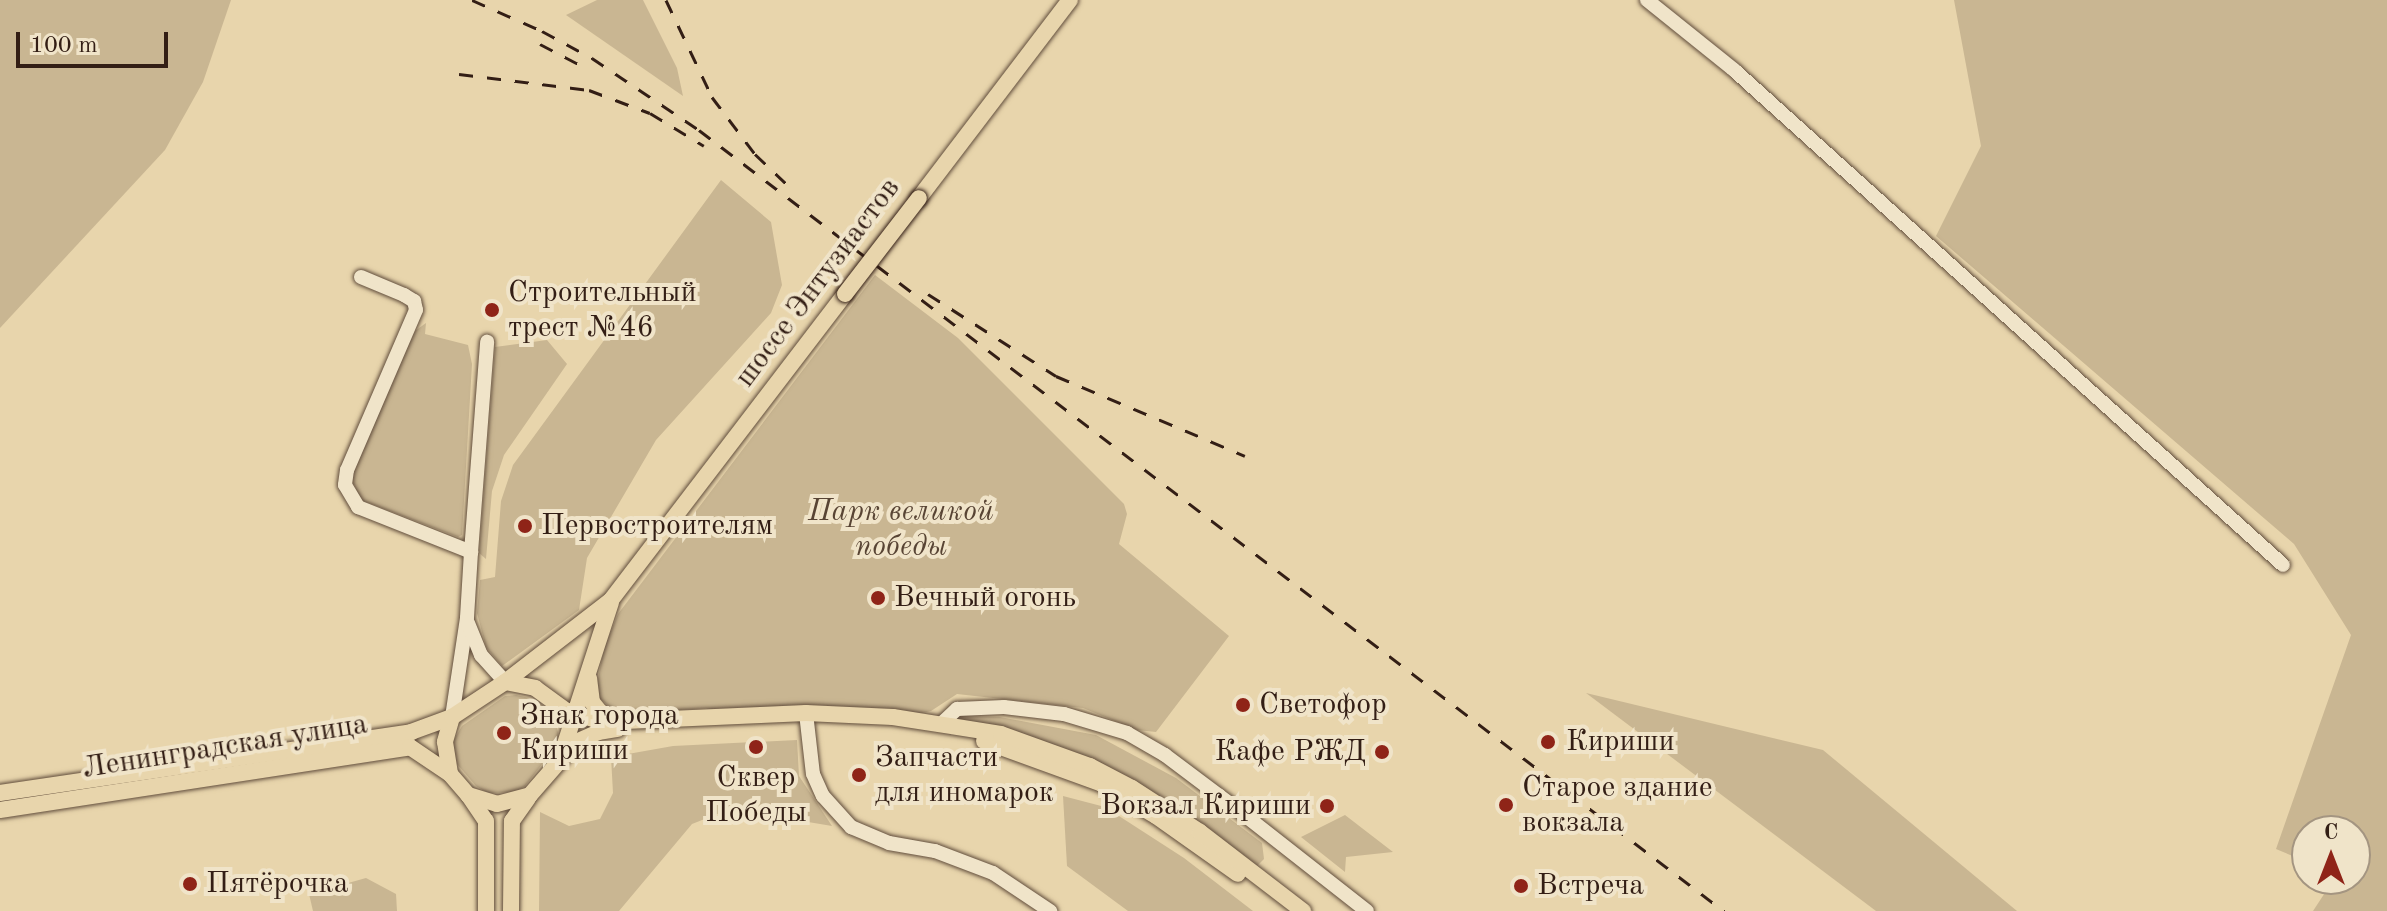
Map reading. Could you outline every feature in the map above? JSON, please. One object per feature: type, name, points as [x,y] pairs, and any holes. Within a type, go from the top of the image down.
[{"type":"main road","name":"шоссе Энтузиастов","points":[[611,600],[1070,0]]},
{"type":"main road","points":[[554,768],[564,747],[611,600]]},
{"type":"main road","points":[[486,911],[486,821],[450,774],[445,742],[452,717],[505,682],[611,600]]},
{"type":"main road","points":[[589,669],[592,702],[600,712],[619,725]]},
{"type":"main road","points":[[505,682],[535,688],[557,705],[587,720],[619,725],[806,718],[942,723],[1027,741],[1090,766],[1132,788],[1200,832],[1303,911]]},
{"type":"main road","points":[[557,705],[563,724],[564,747]]},
{"type":"main road","name":"Ленинградская улица","points":[[0,793],[411,732],[452,717]]},
{"type":"main road","points":[[806,718],[883,725],[993,743],[1079,774],[1156,816],[1287,911]]},
{"type":"main road","points":[[511,911],[512,821],[576,742],[619,725]]},
{"type":"main road","name":"Ленинградская улица","points":[[0,810],[410,747],[450,774]]},
{"type":"main road","points":[[468,795],[497,804],[530,795]]},
{"type":"street","points":[[1647,0],[1734,70],[2283,565]]},
{"type":"street","points":[[361,277],[414,301],[416,310],[347,470],[345,485],[350,498],[358,507],[471,552]]},
{"type":"street","points":[[452,717],[467,618],[487,342]]},
{"type":"street","points":[[467,618],[481,655],[505,682]]},
{"type":"street","points":[[942,723],[957,709],[1004,707],[1064,714],[1127,733],[1199,780],[1367,911]]},
{"type":"street","points":[[806,718],[813,774],[823,796],[851,827],[889,843],[935,851],[993,873],[1050,911]]},
{"type":"green space","points":[[0,0],[231,0],[203,82],[165,150],[0,328]]},
{"type":"green space","points":[[597,0],[643,0],[677,68],[683,96],[566,15]]},
{"type":"green space","points":[[1954,0],[2387,0],[2387,911],[2313,911],[2324,895],[2371,895],[2371,815],[2291,815],[2291,855],[2276,849],[2351,635],[2294,544],[1936,236],[1981,146]]},
{"type":"green space","points":[[721,180],[771,222],[782,285],[771,313],[656,440],[587,558],[579,610],[502,666],[486,647],[477,613],[480,580],[495,577],[501,501],[513,465]]},
{"type":"green space","name":"Парк великой победы","points":[[875,275],[958,338],[1124,504],[1127,514],[1119,544],[1229,636],[1156,732],[1137,730],[1083,708],[957,694],[931,711],[918,714],[719,712],[706,708],[680,710],[666,715],[621,716],[598,697],[597,684],[604,648],[618,614]]},
{"type":"green space","points":[[426,323],[425,334],[468,345],[472,364],[462,535],[458,537],[361,500],[352,480],[353,469],[415,331]]},
{"type":"green space","points":[[547,340],[567,364],[504,455],[492,491],[486,559],[479,553],[495,347]]},
{"type":"green space","points":[[1586,693],[1823,750],[2017,911],[1876,911]]},
{"type":"green space","points":[[505,696],[538,700],[554,717],[559,736],[557,745],[525,786],[515,792],[488,793],[476,786],[457,764],[452,743],[462,726]]},
{"type":"green space","points":[[962,716],[1000,717],[1096,735],[1176,778],[1262,843],[1264,859],[1253,870],[960,720]]},
{"type":"green space","points":[[797,740],[799,776],[832,826],[730,809],[692,824],[619,911],[539,911],[540,812],[569,826],[600,819],[613,793],[611,757],[673,746]]},
{"type":"green space","points":[[1063,796],[1105,807],[1184,858],[1253,911],[1128,911],[1067,866]]},
{"type":"green space","points":[[1345,815],[1393,852],[1346,857],[1345,872],[1301,837]]},
{"type":"green space","points":[[366,878],[396,894],[397,911],[313,911],[309,894]]},
{"type":"railway","points":[[472,0],[542,31],[592,58],[699,130],[1724,911]]},
{"type":"railway","points":[[666,0],[712,97],[755,154],[793,190]]},
{"type":"railway","points":[[540,44],[582,66]]},
{"type":"railway","points":[[459,74],[589,90],[650,113],[704,146]]},
{"type":"railway","points":[[928,294],[1056,376],[1245,456]]},
{"type":"place","name":"Строительный трест №46","points":[[492,310]]},
{"type":"place","name":"Первостроителям","points":[[525,526]]},
{"type":"place","name":"Вечный огонь","points":[[878,598]]},
{"type":"place","name":"Светофор","points":[[1243,705]]},
{"type":"place","name":"Знак города Кириши","points":[[504,733]]},
{"type":"place","name":"Кириши","points":[[1548,742]]},
{"type":"place","name":"Сквер Победы","points":[[756,747]]},
{"type":"place","name":"Кафе РЖД","points":[[1382,752]]},
{"type":"place","name":"Запчасти для иномарок","points":[[859,775]]},
{"type":"place","name":"Старое здание вокзала","points":[[1506,805]]},
{"type":"place","name":"Вокзал Кириши","points":[[1327,806]]},
{"type":"place","name":"Пятёрочка","points":[[190,884]]},
{"type":"place","name":"Встреча","points":[[1521,886]]}]
